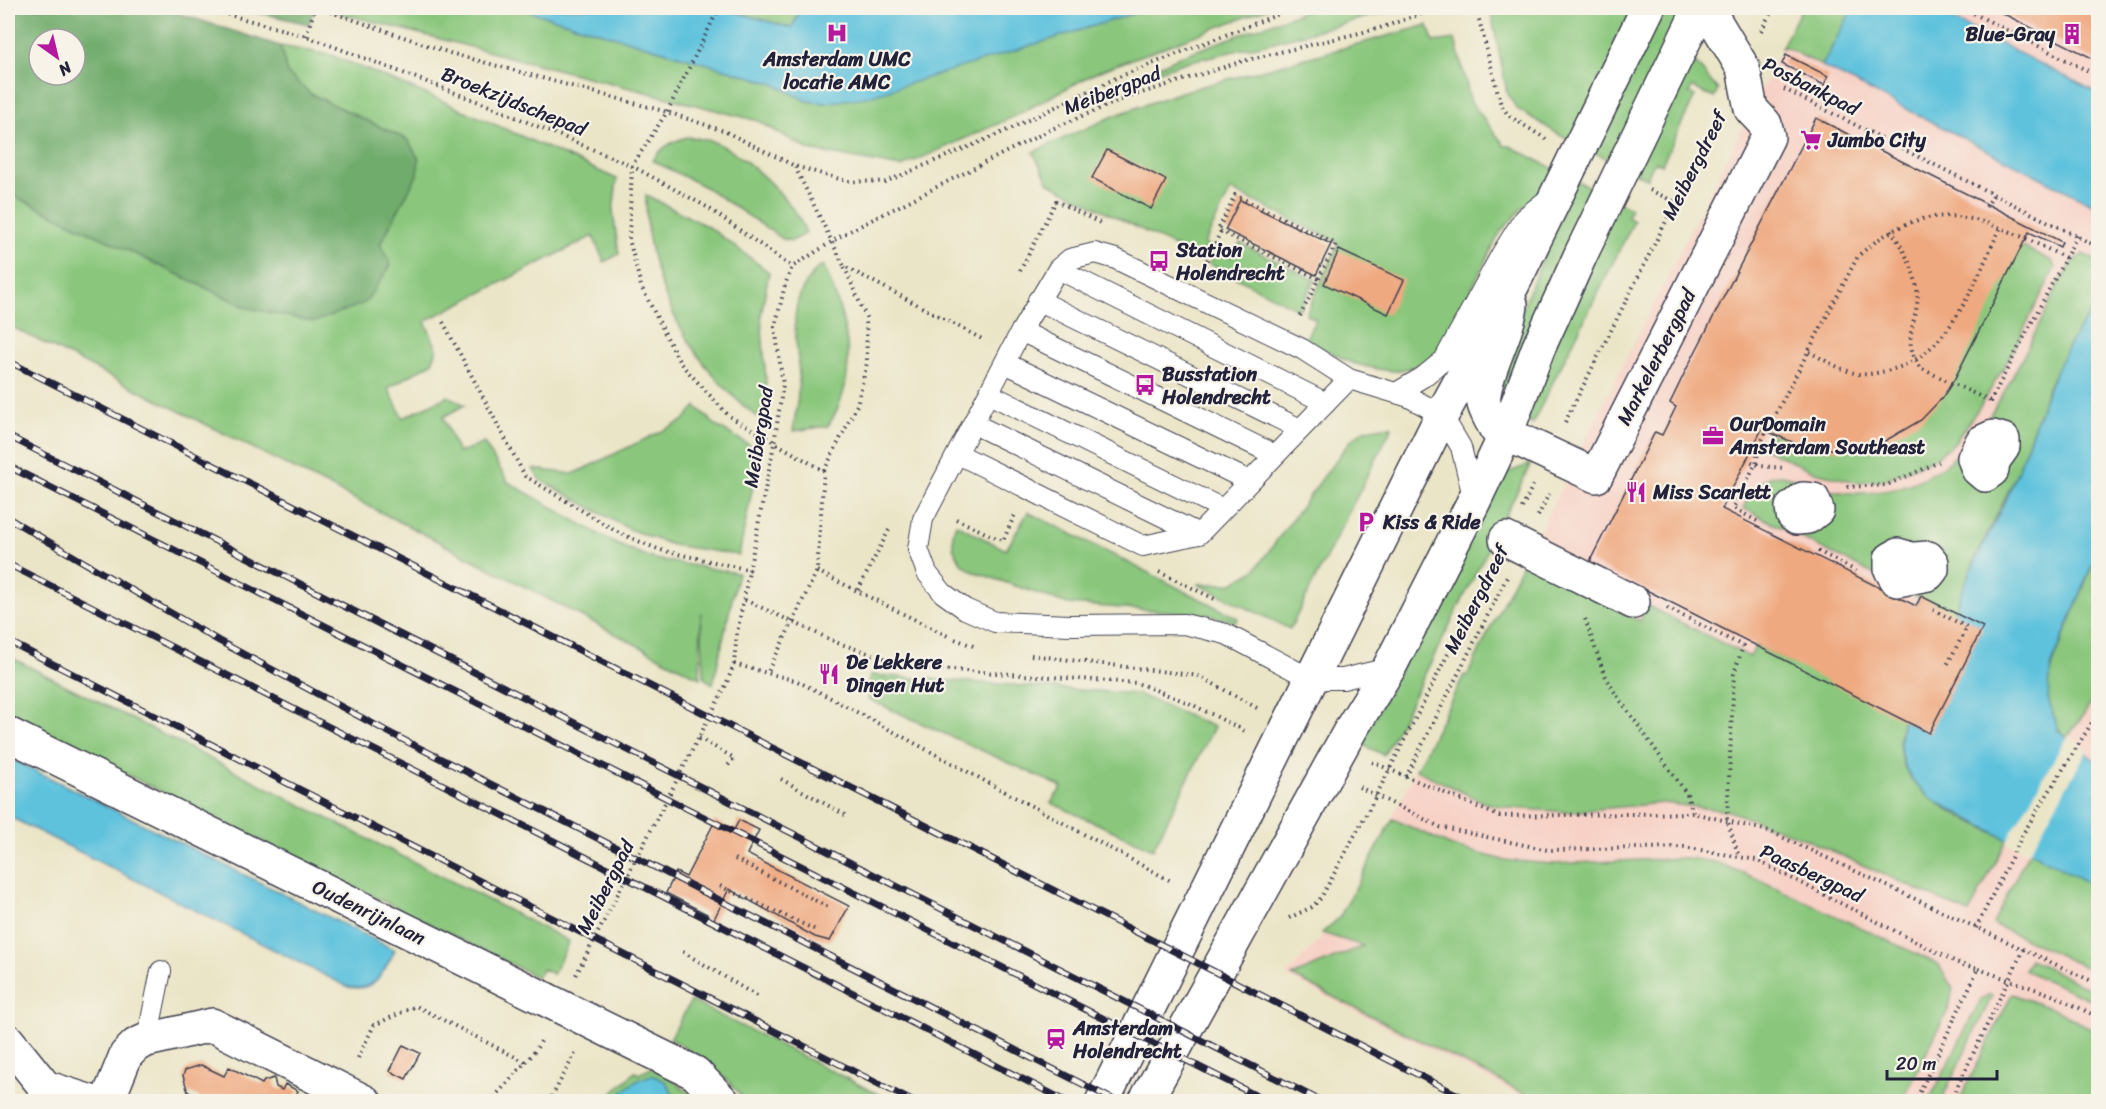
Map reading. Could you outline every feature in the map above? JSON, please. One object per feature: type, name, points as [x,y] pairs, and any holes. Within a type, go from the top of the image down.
[{"type":"main road","points":[[1102,1101],[1285,736],[1442,415],[1512,286],[1648,8]]},
{"type":"main road","points":[[1151,1090],[1335,759],[1389,668],[1474,501],[1506,434],[1538,349],[1581,254],[1700,8]]},
{"type":"main road","name":"Markelerbergpad","points":[[1512,286],[1510,316],[1497,350],[1484,402],[1496,429],[1596,476],[1768,137],[1765,124],[1751,108],[1743,68],[1707,8]]},
{"type":"main road","points":[[1514,543],[1633,602]]},
{"type":"main road","name":"Oudenrijnlaan","points":[[8,734],[546,1014],[648,1050],[695,1073],[723,1101]]},
{"type":"main road","points":[[107,1101],[126,1055],[136,1045],[147,1040],[212,1025],[354,1096]]},
{"type":"main road","points":[[8,1041],[42,1094],[91,1101]]},
{"type":"lane","points":[[1396,393],[1423,377],[1444,360],[1502,253],[1524,218],[1557,192]]},
{"type":"lane","points":[[1389,668],[1343,679],[1311,679],[1226,634],[1184,624],[1070,625],[995,622],[964,609],[943,593],[927,573],[918,549],[922,519],[974,424],[1020,330],[1058,269],[1070,259],[1095,253],[1116,259],[1302,349],[1349,379],[1396,393],[1442,415],[1461,447],[1474,501]]},
{"type":"lane","points":[[1058,269],[1326,402]]},
{"type":"lane","points":[[1038,300],[1300,429]]},
{"type":"lane","points":[[1020,330],[1275,455]]},
{"type":"lane","points":[[1005,363],[1249,481]]},
{"type":"lane","points":[[958,454],[1143,546],[1199,534],[1349,379]]},
{"type":"lane","points":[[989,394],[1223,509]]},
{"type":"lane","points":[[974,424],[1199,534]]},
{"type":"lane","points":[[147,1040],[161,971]]},
{"type":"path","name":"Broekzijdschepad","points":[[204,8],[306,36],[487,105],[632,166],[707,207],[792,267]]},
{"type":"path","points":[[306,36],[317,8],[450,53],[667,112],[724,131],[795,166],[846,182],[885,182],[999,134],[1116,78],[1294,8]]},
{"type":"path","points":[[720,8],[667,112],[632,166],[629,239],[641,286],[680,363],[729,416],[824,471]]},
{"type":"path","name":"Meibergpad","points":[[574,979],[726,685],[734,664],[737,633],[745,600],[783,386],[776,327],[785,285],[792,267],[844,234],[986,162],[1126,98],[1243,61],[1380,28],[1439,8]]},
{"type":"path","points":[[1476,8],[1501,105],[1509,116]]},
{"type":"path","points":[[1963,8],[2098,76]]},
{"type":"path","name":"Posbankpad","points":[[1743,68],[2098,247]]},
{"type":"path","name":"Meibergdreef","points":[[1286,920],[1312,908],[1321,898],[1514,543],[1743,68]]},
{"type":"path","points":[[766,674],[817,571],[824,471],[857,405],[867,363],[866,317],[795,166]]},
{"type":"path","points":[[1986,207],[1994,194]]},
{"type":"path","points":[[1302,312],[1319,279],[1336,244],[1235,195],[1218,230],[1319,279]]},
{"type":"path","points":[[1762,523],[1733,508],[1756,464],[1759,446],[1858,256],[1891,230],[1911,222],[1944,217],[1985,221],[2066,258]]},
{"type":"path","points":[[1809,352],[1855,373],[1894,369],[1915,360],[1930,350],[1945,334],[2001,227]]},
{"type":"path","points":[[1891,230],[1903,249],[1915,286],[1917,304],[1910,332],[1915,360],[1920,368],[1990,401]]},
{"type":"path","points":[[1206,263],[1221,231]]},
{"type":"path","points":[[1987,407],[2077,236]]},
{"type":"path","points":[[844,266],[984,340]]},
{"type":"path","points":[[443,322],[525,476],[619,533],[660,550],[750,570]]},
{"type":"path","points":[[1406,777],[1514,543],[1557,457]]},
{"type":"path","points":[[1845,487],[1875,487],[1893,483],[1921,472],[1943,459]]},
{"type":"path","points":[[1814,549],[1866,576]]},
{"type":"path","points":[[817,571],[969,646],[981,648]]},
{"type":"path","points":[[1573,572],[1580,606],[1604,673],[1687,794],[1693,813]]},
{"type":"path","points":[[1633,602],[1647,599],[1743,646],[1734,674],[1726,819],[1739,857]]},
{"type":"path","points":[[745,600],[838,643],[910,667],[1137,683],[1285,736]]},
{"type":"path","points":[[1928,607],[1967,627],[1946,667]]},
{"type":"path","points":[[1028,654],[1199,676],[1285,736]]},
{"type":"path","points":[[734,664],[797,681],[1172,879]]},
{"type":"path","points":[[1976,928],[2047,793],[2098,714]]},
{"type":"path","points":[[698,738],[734,758],[726,768]]},
{"type":"path","name":"Paasbergpad","points":[[1335,759],[1389,770],[1499,816],[1693,813],[1769,831],[2098,984]]},
{"type":"path","name":"Paasbergpad","points":[[1335,759],[1376,796],[1440,827],[1548,850],[1684,847],[1756,860],[1959,963],[2055,996],[2098,1017]]},
{"type":"path","points":[[781,779],[847,816]]},
{"type":"path","points":[[735,859],[830,908]]},
{"type":"path","points":[[720,886],[818,931]]},
{"type":"path","points":[[1950,1101],[2024,948]]},
{"type":"path","points":[[683,952],[760,998]]},
{"type":"path","points":[[1915,1101],[1978,969]]},
{"type":"path","points":[[354,1096],[374,1025],[416,1006],[525,1062]]},
{"type":"path","points":[[490,1101],[525,1062],[546,1014]]},
{"type":"path","points":[[549,1101],[576,1051]]},
{"type":"shaded area","points":[[1802,8],[2098,8],[2098,1101],[1531,1101],[1286,976],[1339,918],[1351,899],[1464,675],[1467,676]]},
{"type":"green space","points":[[8,8],[162,8],[280,46],[287,73],[311,94],[408,140],[419,159],[417,175],[380,244],[391,265],[365,303],[314,322],[248,308],[8,193]]},
{"type":"green space","points":[[238,8],[315,8],[309,24]]},
{"type":"green space","points":[[320,8],[518,8],[773,83],[807,101],[824,103],[866,96],[1151,8],[1269,8],[1097,72],[1013,117],[901,167],[809,150],[758,121]]},
{"type":"green space","points":[[741,8],[797,8],[799,12],[792,28],[739,13]]},
{"type":"green space","points":[[1313,8],[1401,8],[1270,43],[1186,62],[1121,84],[1181,56]]},
{"type":"green space","points":[[1490,8],[1638,8],[1571,142],[1516,108],[1507,92]]},
{"type":"green space","points":[[1663,8],[1689,8],[1614,162],[1591,151]]},
{"type":"green space","points":[[1802,8],[1853,8],[1822,66],[1785,47],[1781,48]]},
{"type":"green space","points":[[1428,25],[1433,42],[1455,39],[1471,102],[1505,146],[1510,146],[1558,171],[1501,231],[1436,356],[1411,368],[1394,371],[1352,363],[1305,340],[1316,319],[1306,314],[1339,243],[1231,190],[1204,244],[1210,247],[1203,261],[1049,183],[1033,152],[1116,115],[1181,92]]},
{"type":"green space","points":[[280,46],[331,55],[445,102],[617,179],[613,212],[619,254],[604,262],[593,236],[425,321],[437,349],[432,363],[388,388],[403,418],[448,396],[465,405],[443,417],[458,453],[484,443],[508,482],[616,544],[654,559],[738,573],[713,684],[704,678],[701,612],[700,678],[414,529],[8,325],[8,193],[248,308],[380,245],[417,175],[408,140],[311,94],[287,73]]},
{"type":"green space","points":[[1690,56],[1718,90],[1714,98],[1692,87],[1689,93],[1695,96],[1662,164],[1655,161],[1647,178],[1633,172]]},
{"type":"green space","points":[[687,137],[719,144],[759,172],[782,196],[806,233],[792,241],[783,239],[705,187],[653,161],[667,145]]},
{"type":"green space","points":[[1575,180],[1600,192],[1504,395],[1499,383],[1501,360]]},
{"type":"green space","points":[[646,195],[710,228],[769,272],[761,315],[766,382],[763,416],[759,418],[712,374],[676,320],[653,259],[647,227]]},
{"type":"green space","points":[[1617,201],[1631,208],[1627,217],[1634,221],[1532,424],[1527,422],[1547,353]]},
{"type":"green space","points":[[2005,238],[2052,261],[2055,268],[2006,364],[1954,443],[1935,458],[1884,480],[1856,482],[1815,472],[1765,449],[1788,402]]},
{"type":"green space","points":[[1240,243],[1315,280],[1299,310],[1209,264],[1216,250],[1232,257]]},
{"type":"green space","points":[[2083,254],[2098,261],[2098,301],[2069,345],[2049,385],[2017,473],[1976,557],[1954,613],[1915,607],[1920,598],[1743,508],[1758,485],[1773,476],[1789,477],[1833,491],[1866,493],[1914,482],[1943,466],[1960,452],[1989,417],[2013,376],[2060,282]]},
{"type":"green space","points":[[820,266],[824,266],[832,286],[844,327],[848,367],[845,387],[839,406],[828,426],[793,431],[799,382],[795,330],[797,304],[801,292]]},
{"type":"green space","points":[[696,406],[716,426],[760,451],[739,555],[672,545],[629,529],[540,480],[533,469],[573,474],[683,421]]},
{"type":"green space","points":[[1392,427],[1290,629],[1198,584],[1231,584],[1255,570],[1350,441],[1364,430]]},
{"type":"green space","points":[[1531,464],[1384,755],[1361,744],[1503,474]]},
{"type":"green space","points":[[1028,512],[1238,618],[1236,622],[1204,614],[1068,604],[972,571],[961,563],[953,547],[953,532],[956,524],[1006,550]]},
{"type":"green space","points":[[2098,550],[2098,694],[2067,738],[2056,725],[2050,710],[2048,695],[2050,680],[2053,664]]},
{"type":"green space","points":[[1523,562],[1640,621],[1648,606],[1750,657],[1756,645],[1904,718],[1899,742],[1903,763],[1913,781],[1928,796],[1947,809],[2007,839],[1969,913],[1805,839],[1729,811],[1662,803],[1567,812],[1512,808],[1485,803],[1416,770],[1464,675],[1467,676]]},
{"type":"green space","points":[[8,656],[569,941],[553,974],[543,969],[537,977],[8,716]]},
{"type":"green space","points":[[870,675],[1137,694],[1214,727],[1153,849],[1051,803],[1062,787],[868,699]]},
{"type":"green space","points":[[1393,819],[1454,847],[1504,860],[1552,864],[1685,858],[1715,862],[1753,877],[1938,964],[1953,989],[1949,1008],[1902,1101],[1539,1101],[1292,976],[1363,946],[1322,933],[1339,918]]},
{"type":"green space","points":[[2029,851],[2098,888],[2098,973],[1993,924]]},
{"type":"green space","points":[[2030,959],[2098,993],[2098,1003],[2024,970]]},
{"type":"green space","points":[[1990,994],[1992,996],[1941,1101],[1929,1101],[1981,999]]},
{"type":"green space","points":[[2012,994],[2058,1011],[2098,1032],[2098,1097],[2094,1101],[1959,1101]]},
{"type":"green space","points":[[691,1001],[892,1101],[745,1101],[711,1066],[670,1039]]},
{"type":"green space","points":[[651,1068],[665,1074],[699,1101],[676,1101],[666,1082],[623,1091],[618,1101],[603,1102],[635,1072],[639,1074]]},
{"type":"water","points":[[518,8],[721,8],[792,28],[799,12],[797,8],[1151,8],[866,97],[824,103],[807,101],[772,83]]},
{"type":"water","points":[[1853,8],[1930,8],[2098,93],[2098,207],[1822,66]]},
{"type":"water","points":[[2098,301],[2098,550],[2051,667],[2048,698],[2058,730],[2098,763],[2098,888],[1932,799],[1908,774],[1900,744],[1903,720],[1927,732],[1975,641],[1954,613],[2009,492],[2059,364]]},
{"type":"water","points":[[8,757],[395,950],[383,973],[366,987],[348,987],[8,816]]},
{"type":"water","points":[[652,1075],[666,1082],[676,1101],[618,1101],[632,1084]]},
{"type":"pier","points":[[2068,735],[2087,751],[2028,854],[2006,842]]},
{"type":"building","name":"Blue-Gray","points":[[1992,8],[2098,8],[2098,61]]},
{"type":"building","points":[[1786,55],[1828,76],[1824,85],[1782,64]]},
{"type":"building","points":[[1816,118],[2062,242],[2060,247],[2029,232],[1954,380],[1942,398],[1921,420],[1885,441],[1839,450],[1799,445],[1762,429],[1722,509],[1916,606],[1921,596],[1983,627],[1929,733],[1591,562],[1655,432],[1662,435],[1676,407],[1670,403],[1687,368]]},
{"type":"building","points":[[1107,150],[1166,180],[1151,209],[1092,178]]},
{"type":"building","points":[[1240,200],[1331,244],[1316,275],[1225,230]]},
{"type":"building","points":[[1339,250],[1404,280],[1388,314],[1324,284]]},
{"type":"building","points":[[739,820],[759,830],[747,854],[849,906],[830,941],[815,937],[729,889],[712,923],[704,918],[707,914],[666,893],[676,872],[686,877],[715,821],[734,830]]},
{"type":"building","points":[[403,1045],[420,1053],[406,1079],[390,1071]]},
{"type":"building","points":[[201,1065],[224,1076],[229,1067],[262,1084],[274,1078],[276,1087],[282,1090],[285,1084],[298,1091],[293,1102],[197,1102],[199,1097],[188,1092],[183,1076],[185,1070]]},
{"type":"railway","points":[[8,361],[1472,1102]]},
{"type":"railway","points":[[8,436],[1323,1102]]},
{"type":"railway","points":[[8,466],[1269,1102]]},
{"type":"railway","points":[[8,518],[219,641],[392,734],[1118,1102]]},
{"type":"railway","points":[[8,564],[1068,1102]]},
{"type":"railway","points":[[8,641],[914,1102]]},
{"type":"place","name":"Amsterdam UMC locatie AMC","points":[[837,33]]},
{"type":"place","name":"Blue-Gray","points":[[2072,34]]},
{"type":"place","name":"Jumbo City","points":[[1811,140]]},
{"type":"place","name":"Station Holendrecht","points":[[1159,261]]},
{"type":"place","name":"Busstation Holendrecht","points":[[1145,385]]},
{"type":"place","name":"OurDomain Amsterdam Southeast","points":[[1713,436]]},
{"type":"place","name":"Miss Scarlett","points":[[1636,492]]},
{"type":"place","name":"Kiss & Ride","points":[[1366,522]]},
{"type":"place","name":"De Lekkere Dingen Hut","points":[[829,674]]},
{"type":"place","name":"Amsterdam Holendrecht","points":[[1056,1039]]}]
